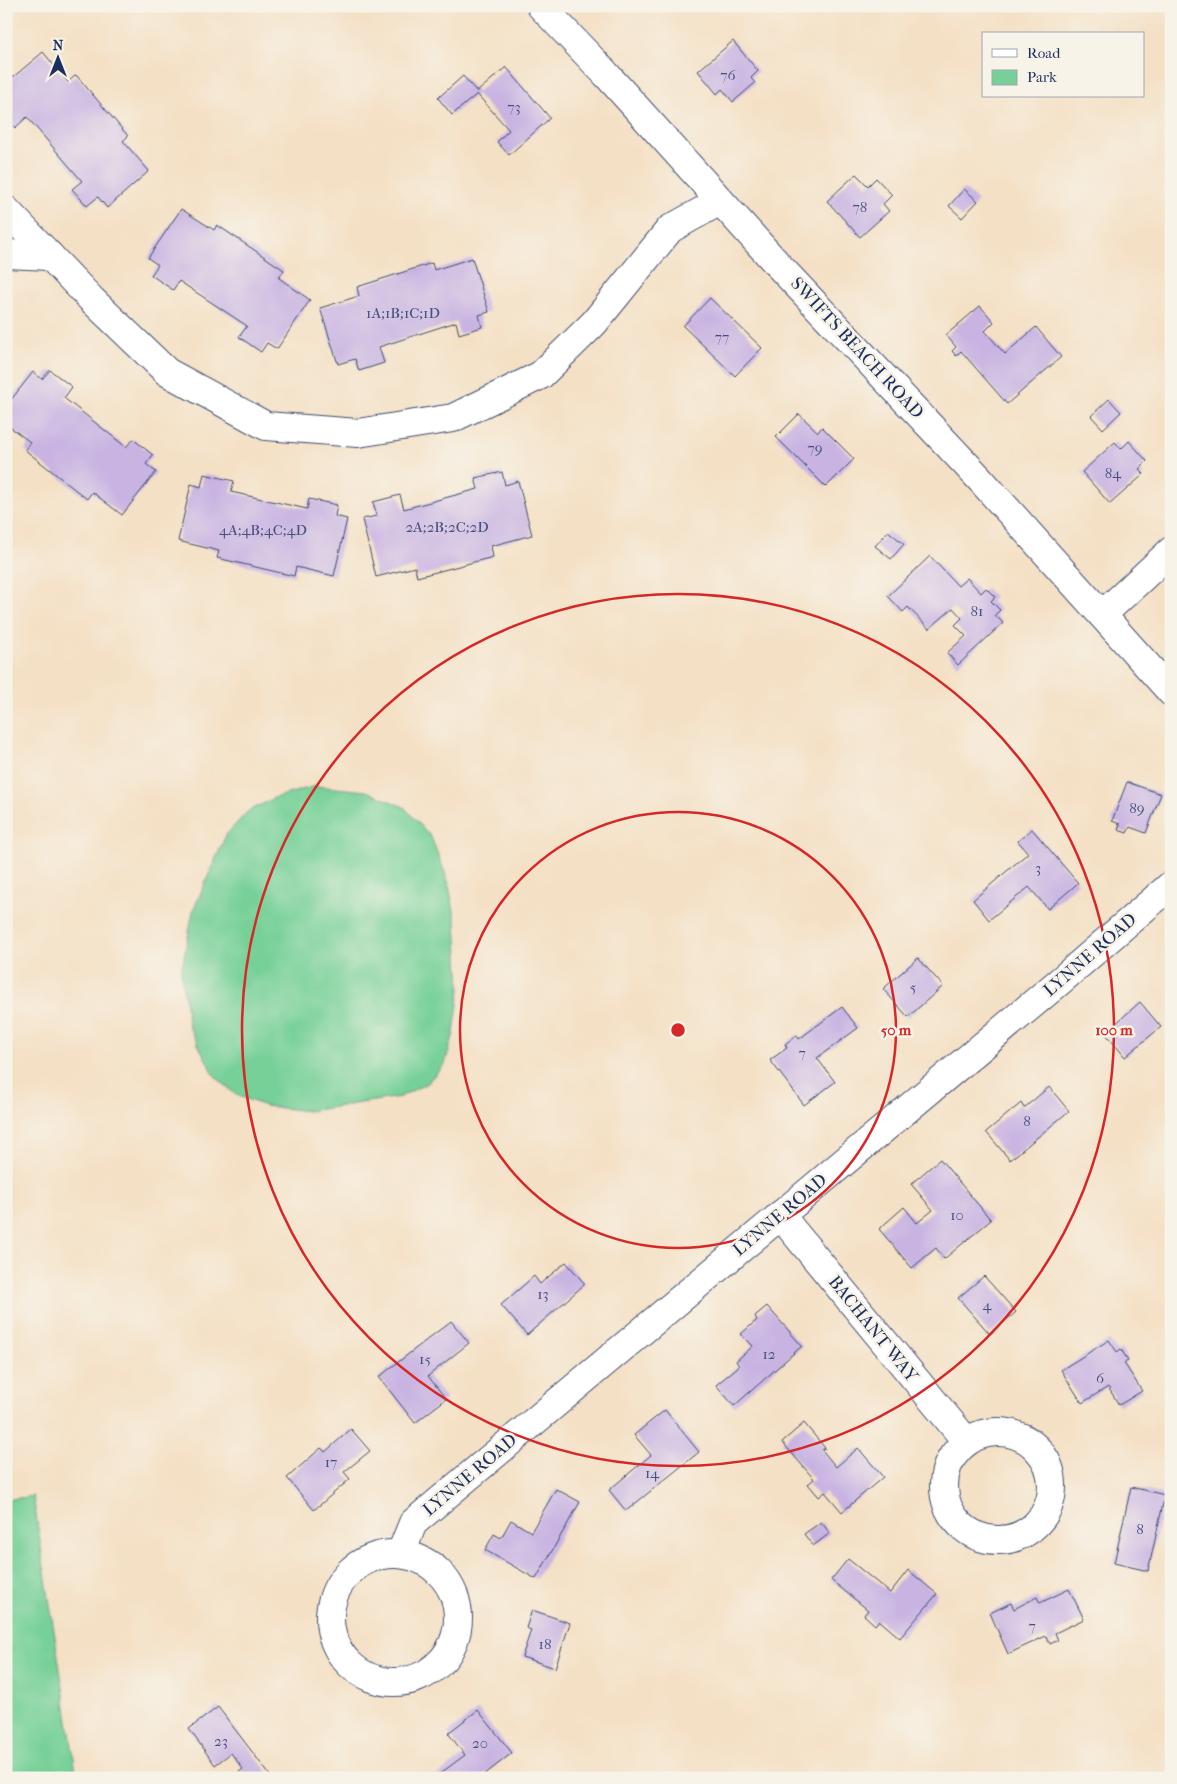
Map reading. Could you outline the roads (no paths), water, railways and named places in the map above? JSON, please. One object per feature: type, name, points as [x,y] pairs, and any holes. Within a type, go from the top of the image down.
[{"type":"street","name":"SWIFTS BEACH ROAD","points":[[541,6],[606,74],[780,267],[979,478],[1171,692]]},
{"type":"street","points":[[6,210],[91,299],[168,372],[266,426],[358,433],[453,418],[541,375],[594,323],[670,229],[720,201]]},
{"type":"street","points":[[6,254],[50,256]]},
{"type":"street","points":[[1102,615],[1171,551]]},
{"type":"street","name":"LYNNE ROAD","points":[[401,1553],[413,1523],[1171,885]]},
{"type":"street","name":"BACHANT WAY","points":[[780,1215],[967,1442]]},
{"type":"street","points":[[401,1553],[425,1560],[445,1577],[457,1599],[459,1624],[452,1649],[436,1668],[413,1680],[387,1683],[363,1675],[344,1659],[332,1636],[329,1611],[336,1587],[353,1567],[375,1555],[401,1553]]}]
